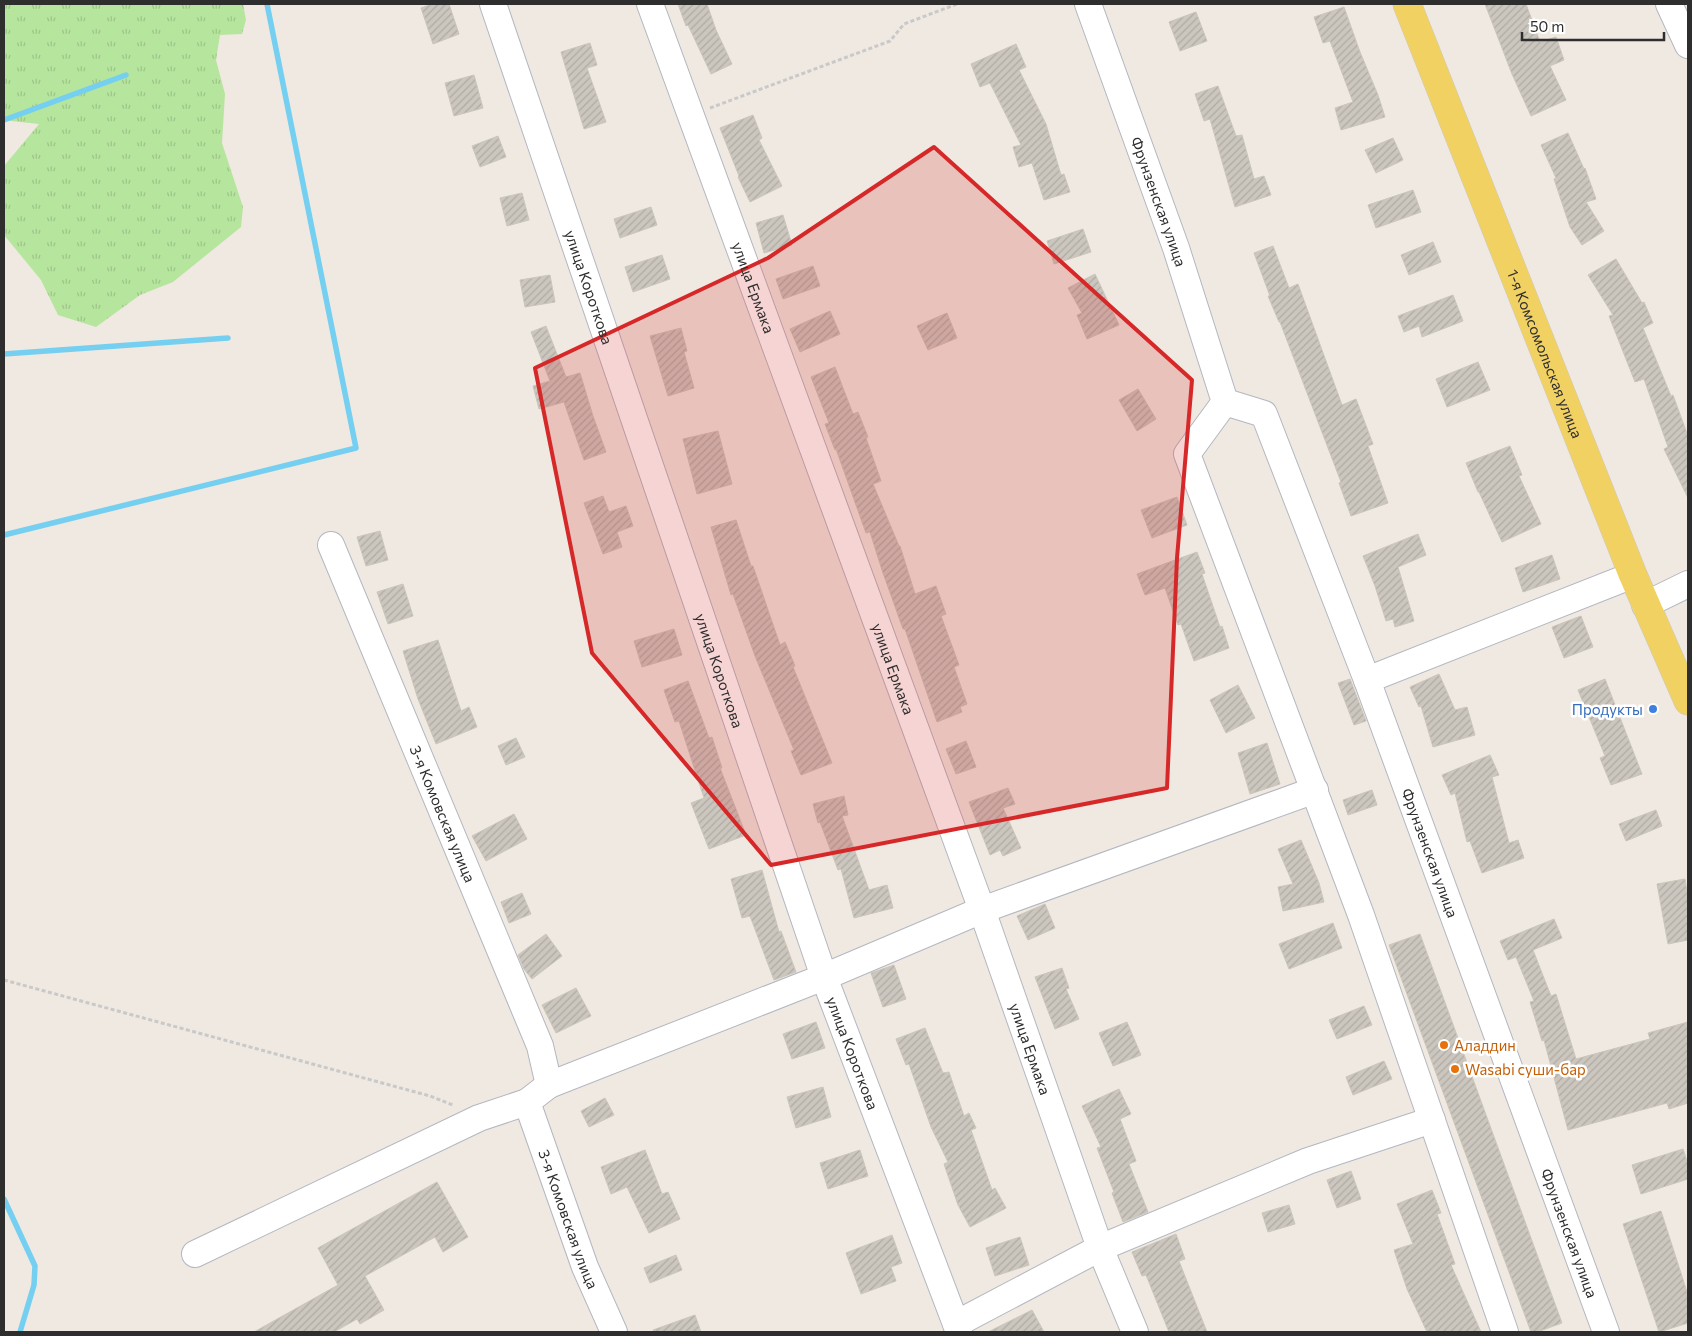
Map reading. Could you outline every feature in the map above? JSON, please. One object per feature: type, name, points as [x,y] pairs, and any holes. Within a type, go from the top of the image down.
[{"type":"main road","name":"1-я Комсомольская улица","points":[[1407,4],[1633,576],[1688,701]]},
{"type":"street","name":"улица Короткова","points":[[493,4],[824,977],[957,1328]]},
{"type":"street","name":"улица Ермака","points":[[650,4],[982,910],[1100,1248],[1135,1332]]},
{"type":"street","name":"Фрунзенская улица","points":[[1088,4],[1176,248],[1225,402],[1264,414],[1367,680],[1606,1332]]},
{"type":"street","points":[[1669,4],[1688,45]]},
{"type":"street","points":[[1225,402],[1187,454],[1361,915],[1505,1332]]},
{"type":"street","name":"3-я Комовская улица","points":[[331,545],[540,1046],[549,1085]]},
{"type":"street","points":[[1367,680],[1633,576]]},
{"type":"street","points":[[1645,605],[1688,584]]},
{"type":"street","points":[[195,1254],[480,1118],[527,1102],[549,1085],[824,977],[982,910],[1315,790]]},
{"type":"street","name":"3-я Комовская улица","points":[[527,1102],[585,1267],[614,1332]]},
{"type":"street","points":[[957,1328],[1100,1248],[1308,1161],[1432,1120]]},
{"type":"path","points":[[691,116],[890,41],[904,24],[956,4]]},
{"type":"path","points":[[4,980],[430,1096],[480,1118]]},
{"type":"highlighted area","points":[[934,147],[1192,380],[1177,558],[1167,788],[771,865],[592,653],[535,368],[768,258]]},
{"type":"green space","points":[[4,4],[243,4],[246,20],[242,34],[220,35],[216,60],[225,94],[222,143],[243,207],[241,227],[173,282],[140,295],[96,327],[58,315],[41,280],[4,235],[4,166],[39,124],[4,121]]},
{"type":"building","points":[[432,4],[449,4],[459,34],[433,44],[421,8]]},
{"type":"building","points":[[678,4],[707,4],[716,30],[732,64],[711,74],[688,25],[686,26]]},
{"type":"building","points":[[1485,4],[1526,4],[1540,42],[1556,37],[1564,60],[1550,66],[1566,100],[1531,116],[1512,74]]},
{"type":"building","points":[[1344,7],[1385,117],[1341,130],[1335,108],[1353,102],[1330,41],[1323,43],[1314,17]]},
{"type":"building","points":[[1196,12],[1207,41],[1180,51],[1169,22]]},
{"type":"building","points":[[590,43],[597,65],[587,68],[606,122],[584,129],[561,52]]},
{"type":"building","points":[[1016,44],[1026,67],[1019,70],[1046,124],[1061,175],[1064,174],[1070,192],[1044,200],[1032,163],[1019,167],[1013,147],[1021,145],[990,83],[980,87],[971,64]]},
{"type":"building","points":[[474,75],[483,108],[454,116],[445,83]]},
{"type":"building","points":[[1218,86],[1236,136],[1242,135],[1254,179],[1264,176],[1271,195],[1235,207],[1210,119],[1204,121],[1195,94]]},
{"type":"building","points":[[753,115],[762,138],[759,140],[782,186],[750,202],[738,177],[720,128]]},
{"type":"building","points":[[1568,133],[1585,168],[1596,199],[1586,202],[1604,231],[1582,245],[1570,227],[1554,179],[1556,178],[1541,145]]},
{"type":"building","points":[[498,136],[506,157],[480,167],[472,146]]},
{"type":"building","points":[[1393,138],[1403,160],[1376,173],[1365,150]]},
{"type":"building","points":[[1413,190],[1421,212],[1376,228],[1368,205]]},
{"type":"building","points":[[522,193],[529,220],[507,226],[500,198]]},
{"type":"building","points":[[651,207],[657,225],[620,238],[614,219]]},
{"type":"building","points":[[783,215],[792,245],[764,253],[756,223]]},
{"type":"building","points":[[1083,229],[1091,252],[1054,264],[1047,241]]},
{"type":"building","points":[[1433,242],[1441,262],[1409,275],[1401,255]]},
{"type":"building","points":[[1273,246],[1289,288],[1298,284],[1342,405],[1356,399],[1373,444],[1368,446],[1388,503],[1351,516],[1339,483],[1341,482],[1280,322],[1268,296],[1270,296],[1254,253]]},
{"type":"building","points":[[662,255],[670,279],[633,292],[625,267]]},
{"type":"building","points":[[1616,259],[1642,303],[1644,302],[1653,323],[1643,328],[1671,396],[1673,395],[1688,436],[1688,498],[1664,449],[1668,447],[1644,379],[1635,382],[1609,316],[1613,315],[1588,275]]},
{"type":"building","points":[[813,266],[820,286],[783,299],[776,279]]},
{"type":"building","points":[[1095,274],[1119,325],[1087,339],[1077,315],[1082,313],[1068,288]]},
{"type":"building","points":[[550,275],[555,302],[525,307],[520,280]]},
{"type":"building","points":[[1453,295],[1463,321],[1422,337],[1419,326],[1404,332],[1398,316]]},
{"type":"building","points":[[830,311],[840,334],[800,352],[790,329]]},
{"type":"building","points":[[947,313],[957,338],[928,350],[917,326]]},
{"type":"building","points":[[546,326],[566,377],[580,373],[606,452],[584,460],[564,402],[539,409],[533,386],[550,381],[531,332]]},
{"type":"building","points":[[681,328],[687,351],[684,352],[694,388],[668,396],[650,336]]},
{"type":"building","points":[[1478,362],[1490,390],[1447,407],[1436,379]]},
{"type":"building","points":[[835,367],[853,414],[858,412],[868,437],[866,438],[881,481],[873,484],[900,546],[915,594],[936,586],[946,614],[941,616],[959,665],[954,667],[967,704],[960,707],[962,712],[937,722],[870,532],[866,533],[825,424],[829,423],[811,377]]},
{"type":"building","points":[[1138,389],[1156,419],[1137,431],[1119,400]]},
{"type":"building","points":[[718,431],[732,484],[697,494],[683,439]]},
{"type":"building","points":[[1510,446],[1522,475],[1519,476],[1541,524],[1502,542],[1466,463]]},
{"type":"building","points":[[603,496],[609,512],[626,506],[633,526],[617,532],[622,547],[603,554],[584,503]]},
{"type":"building","points":[[1177,497],[1187,525],[1152,538],[1141,510]]},
{"type":"building","points":[[736,520],[780,645],[785,642],[795,666],[793,667],[832,763],[801,775],[791,751],[794,750],[755,656],[733,594],[731,595],[711,527]]},
{"type":"building","points":[[380,531],[388,560],[366,566],[357,537]]},
{"type":"building","points":[[1418,534],[1426,555],[1398,567],[1414,621],[1395,627],[1393,619],[1386,621],[1363,556]]},
{"type":"building","points":[[1197,552],[1205,573],[1202,574],[1229,648],[1194,661],[1181,624],[1178,625],[1165,588],[1145,595],[1137,574]]},
{"type":"building","points":[[1552,555],[1560,579],[1523,592],[1515,568]]},
{"type":"building","points":[[403,584],[413,616],[388,624],[377,592]]},
{"type":"building","points":[[1581,616],[1593,647],[1564,658],[1552,627]]},
{"type":"building","points":[[674,629],[682,655],[642,667],[634,641]]},
{"type":"building","points":[[438,640],[461,711],[469,707],[477,727],[436,744],[418,699],[403,651]]},
{"type":"building","points":[[1439,674],[1455,710],[1467,707],[1475,735],[1433,747],[1421,706],[1419,707],[1410,687]]},
{"type":"building","points":[[1350,679],[1366,721],[1354,725],[1338,683]]},
{"type":"building","points":[[1605,679],[1642,774],[1611,785],[1600,758],[1605,756],[1578,690]]},
{"type":"building","points":[[688,681],[709,738],[712,737],[722,768],[720,768],[746,835],[709,849],[691,803],[704,798],[679,721],[675,722],[664,690]]},
{"type":"building","points":[[1238,685],[1255,718],[1226,733],[1210,700]]},
{"type":"building","points":[[516,738],[525,757],[506,765],[498,746]]},
{"type":"building","points":[[966,741],[976,767],[956,774],[946,749]]},
{"type":"building","points":[[1267,743],[1280,784],[1250,794],[1238,753]]},
{"type":"building","points":[[1490,755],[1499,775],[1492,777],[1509,843],[1518,840],[1524,858],[1482,873],[1470,841],[1467,842],[1455,793],[1451,795],[1442,775]]},
{"type":"building","points":[[1008,788],[1015,804],[1003,808],[1021,848],[1003,856],[1000,850],[990,855],[969,802]]},
{"type":"building","points":[[1372,790],[1377,805],[1348,815],[1343,800]]},
{"type":"building","points":[[844,796],[848,815],[842,816],[869,890],[887,885],[893,908],[854,918],[841,869],[838,870],[820,822],[818,823],[813,804]]},
{"type":"building","points":[[1656,810],[1662,826],[1626,841],[1619,824]]},
{"type":"building","points":[[514,814],[527,839],[486,861],[472,836]]},
{"type":"building","points":[[1301,840],[1319,883],[1324,902],[1283,911],[1278,887],[1293,884],[1278,849]]},
{"type":"building","points":[[762,870],[779,932],[781,931],[796,972],[774,980],[750,916],[742,918],[731,879]]},
{"type":"building","points":[[1685,879],[1688,899],[1688,940],[1668,944],[1657,884]]},
{"type":"building","points":[[522,893],[531,914],[509,923],[501,902]]},
{"type":"building","points":[[1045,904],[1055,928],[1028,940],[1017,916]]},
{"type":"building","points":[[1554,919],[1562,938],[1533,950],[1551,996],[1556,994],[1576,1059],[1650,1039],[1648,1033],[1688,1022],[1688,1103],[1669,1109],[1667,1103],[1568,1130],[1544,1040],[1542,1041],[1530,1002],[1534,1001],[1516,957],[1508,960],[1500,941]]},
{"type":"building","points":[[1333,923],[1342,948],[1289,969],[1279,944]]},
{"type":"building","points":[[546,934],[562,956],[532,979],[524,969],[518,955]]},
{"type":"building","points":[[1420,934],[1562,1323],[1537,1332],[1531,1332],[1389,945]]},
{"type":"building","points":[[894,965],[906,999],[883,1007],[871,973]]},
{"type":"building","points":[[1062,968],[1069,988],[1066,989],[1079,1019],[1055,1029],[1035,977]]},
{"type":"building","points":[[576,988],[591,1016],[556,1033],[542,1005]]},
{"type":"building","points":[[1364,1006],[1372,1025],[1337,1039],[1329,1020]]},
{"type":"building","points":[[816,1022],[825,1048],[792,1059],[783,1034]]},
{"type":"building","points":[[1127,1022],[1141,1055],[1113,1066],[1099,1033]]},
{"type":"building","points":[[925,1028],[943,1073],[949,1072],[964,1116],[969,1113],[976,1128],[971,1130],[992,1190],[995,1188],[1006,1208],[970,1227],[958,1205],[944,1164],[948,1162],[931,1127],[909,1064],[906,1065],[896,1039]]},
{"type":"building","points":[[1384,1061],[1392,1079],[1353,1095],[1346,1077]]},
{"type":"building","points":[[823,1087],[831,1117],[796,1128],[787,1097]]},
{"type":"building","points":[[1119,1089],[1131,1114],[1120,1119],[1136,1161],[1129,1164],[1148,1212],[1123,1222],[1097,1148],[1101,1147],[1082,1106]]},
{"type":"building","points":[[605,1098],[614,1115],[589,1127],[581,1111]]},
{"type":"building","points":[[1683,1149],[1688,1164],[1688,1179],[1641,1194],[1632,1165]]},
{"type":"building","points":[[645,1150],[662,1194],[668,1192],[680,1219],[649,1233],[627,1187],[611,1194],[601,1167]]},
{"type":"building","points":[[860,1150],[868,1176],[828,1189],[820,1163]]},
{"type":"building","points":[[1351,1171],[1361,1199],[1337,1208],[1327,1180]]},
{"type":"building","points":[[437,1182],[468,1237],[443,1252],[435,1237],[365,1276],[384,1310],[360,1324],[357,1319],[334,1332],[254,1332],[338,1285],[318,1248]]},
{"type":"building","points":[[1432,1190],[1441,1213],[1437,1214],[1455,1264],[1451,1265],[1481,1332],[1427,1332],[1407,1289],[1394,1250],[1413,1244],[1397,1204]]},
{"type":"building","points":[[1289,1205],[1295,1224],[1268,1232],[1262,1213]]},
{"type":"building","points":[[1661,1211],[1688,1295],[1688,1323],[1659,1332],[1623,1224]]},
{"type":"building","points":[[1176,1234],[1185,1259],[1179,1261],[1207,1332],[1169,1332],[1146,1275],[1142,1276],[1132,1252]]},
{"type":"building","points":[[892,1235],[902,1263],[891,1267],[896,1281],[861,1294],[846,1253]]},
{"type":"building","points":[[1020,1237],[1029,1265],[995,1276],[986,1248]]},
{"type":"building","points":[[676,1255],[682,1270],[650,1283],[644,1268]]},
{"type":"building","points":[[1032,1310],[1044,1332],[988,1332]]},
{"type":"building","points":[[695,1315],[701,1332],[654,1332],[653,1330]]},
{"type":"waterway","points":[[4,535],[356,448],[267,4]]},
{"type":"waterway","points":[[4,120],[126,75]]},
{"type":"waterway","points":[[4,354],[228,338]]},
{"type":"waterway","points":[[4,1199],[35,1266],[34,1285],[20,1332]]},
{"type":"place","name":"Продукты","points":[[1653,709]]},
{"type":"place","name":"Аладдин","points":[[1444,1045]]},
{"type":"place","name":"Wasabi суши-бар","points":[[1455,1069]]}]
